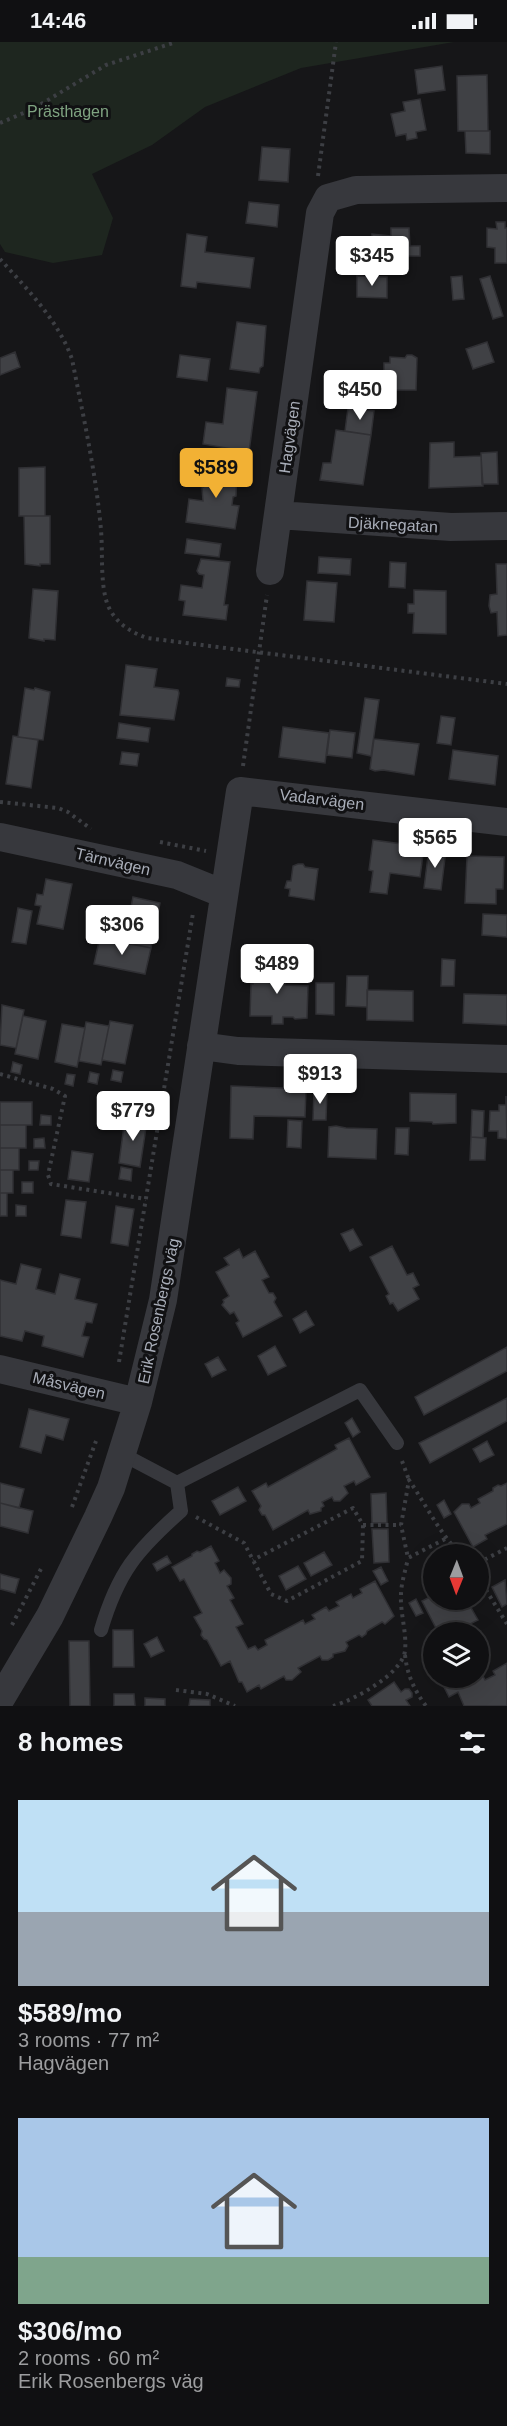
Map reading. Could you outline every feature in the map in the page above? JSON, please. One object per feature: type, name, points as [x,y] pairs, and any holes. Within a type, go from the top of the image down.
[{"type":"street","points":[[328,198],[356,190],[507,188]]},
{"type":"street","name":"Hagvägen","points":[[270,572],[320,213],[328,198]]},
{"type":"street","name":"Djäknegatan","points":[[278,515],[451,527],[507,526]]},
{"type":"street","points":[[224,894],[240,790]]},
{"type":"street","name":"Vadarvägen","points":[[240,790],[507,822]]},
{"type":"street","name":"Tärnvägen","points":[[0,837],[177,875],[224,894]]},
{"type":"street","name":"Erik Rosenbergs väg","points":[[0,1700],[50,1616],[102,1507],[138,1402],[163,1300],[224,894]]},
{"type":"street","points":[[201,1046],[238,1051],[507,1059]]},
{"type":"street","name":"Måsvägen","points":[[0,1369],[138,1402]]},
{"type":"lane","points":[[177,1483],[360,1390],[397,1443]]},
{"type":"lane","points":[[122,1454],[177,1483]]},
{"type":"lane","points":[[101,1630],[108,1608],[132,1559],[182,1510],[177,1483]]},
{"type":"path","points":[[0,123],[33,109],[106,65],[176,42]]},
{"type":"path","points":[[328,198],[318,179],[336,42]]},
{"type":"path","points":[[0,259],[54,323],[67,344],[72,359],[91,461],[101,530],[104,588],[107,603],[123,626],[147,638],[507,684]]},
{"type":"path","points":[[240,790],[270,572]]},
{"type":"path","points":[[0,802],[58,808],[68,812],[89,828],[101,831]]},
{"type":"path","points":[[160,842],[230,856]]},
{"type":"path","points":[[117,1370],[191,924],[192,904]]},
{"type":"path","points":[[0,1074],[53,1089],[65,1096],[48,1175],[51,1184],[146,1199]]},
{"type":"path","points":[[71,1509],[99,1433]]},
{"type":"path","points":[[426,1706],[416,1692],[406,1668],[400,1593],[408,1558],[401,1525],[409,1480],[451,1544]]},
{"type":"path","points":[[182,1510],[244,1543],[253,1560],[271,1594],[288,1601],[362,1561],[363,1525],[353,1508],[253,1560]]},
{"type":"path","points":[[363,1525],[401,1525]]},
{"type":"path","points":[[408,1558],[446,1539]]},
{"type":"path","points":[[489,1557],[507,1548]]},
{"type":"path","points":[[10,1628],[46,1559]]},
{"type":"path","points":[[489,1595],[507,1624]]},
{"type":"path","points":[[333,1706],[345,1702],[399,1667],[405,1651]]},
{"type":"path","points":[[176,1690],[207,1694],[235,1706]]},
{"type":"green space","name":"Prästhagen","points":[[0,42],[454,42],[301,68],[205,107],[152,145],[92,174],[113,218],[102,255],[53,263],[5,252],[0,244]]},
{"type":"building","points":[[442,66],[445,90],[418,94],[415,70]]},
{"type":"building","points":[[487,75],[488,131],[458,131],[457,76]]},
{"type":"building","points":[[420,99],[426,130],[416,132],[417,138],[407,140],[406,134],[396,136],[391,114],[405,111],[403,102]]},
{"type":"building","points":[[465,131],[490,131],[490,154],[466,153]]},
{"type":"building","points":[[262,147],[290,149],[288,182],[259,180]]},
{"type":"building","points":[[249,202],[279,205],[277,227],[246,223]]},
{"type":"building","points":[[496,222],[505,222],[505,228],[507,228],[507,263],[495,263],[495,248],[487,247],[487,228],[497,229]]},
{"type":"building","points":[[391,228],[409,228],[410,246],[420,246],[420,256],[372,256],[372,234],[391,236]]},
{"type":"building","points":[[187,234],[207,237],[205,252],[254,258],[250,288],[197,282],[196,288],[181,286]]},
{"type":"building","points":[[357,276],[387,277],[387,298],[357,297]]},
{"type":"building","points":[[462,276],[464,299],[453,300],[451,277]]},
{"type":"building","points":[[490,276],[503,316],[493,319],[480,279]]},
{"type":"building","points":[[237,322],[266,326],[263,366],[259,373],[230,369]]},
{"type":"building","points":[[487,342],[494,362],[473,369],[466,349]]},
{"type":"building","points":[[15,352],[20,367],[0,375],[0,358]]},
{"type":"building","points":[[180,355],[210,359],[207,381],[177,377]]},
{"type":"building","points":[[407,355],[417,358],[416,390],[389,390],[390,374],[384,374],[384,363],[390,363],[390,357],[405,358]]},
{"type":"building","points":[[227,388],[257,392],[249,452],[203,444],[206,422],[223,424]]},
{"type":"building","points":[[348,408],[374,411],[371,435],[345,431]]},
{"type":"building","points":[[336,430],[371,435],[363,485],[320,480],[323,463],[331,463]]},
{"type":"building","points":[[454,442],[454,457],[481,456],[483,486],[429,488],[430,443]]},
{"type":"building","points":[[497,452],[498,484],[482,484],[481,453]]},
{"type":"building","points":[[208,464],[237,468],[236,496],[233,497],[232,505],[239,506],[235,529],[186,522],[189,499],[203,501],[202,488],[205,486]]},
{"type":"building","points":[[45,467],[45,516],[19,516],[19,468]]},
{"type":"building","points":[[24,516],[50,516],[50,564],[40,564],[40,566],[25,564]]},
{"type":"building","points":[[187,539],[221,544],[219,557],[185,553]]},
{"type":"building","points":[[319,557],[351,559],[350,575],[318,573]]},
{"type":"building","points":[[201,559],[230,562],[224,605],[228,605],[226,620],[183,615],[185,601],[179,600],[181,585],[202,588],[204,575],[197,571]]},
{"type":"building","points":[[390,562],[406,563],[405,588],[389,587]]},
{"type":"building","points":[[496,564],[507,564],[507,635],[498,636],[497,612],[491,613],[489,606],[490,595],[497,594]]},
{"type":"building","points":[[307,581],[337,583],[334,622],[304,620]]},
{"type":"building","points":[[33,589],[58,591],[55,640],[44,639],[44,641],[29,638]]},
{"type":"building","points":[[414,590],[446,591],[446,634],[413,633],[414,613],[408,613],[408,604],[414,604]]},
{"type":"building","points":[[126,665],[157,669],[154,687],[178,690],[174,720],[120,715]]},
{"type":"building","points":[[227,678],[240,680],[239,687],[226,686]]},
{"type":"building","points":[[25,688],[50,692],[43,740],[18,737]]},
{"type":"building","points":[[365,698],[379,700],[371,756],[357,753]]},
{"type":"building","points":[[441,716],[455,718],[451,745],[437,743]]},
{"type":"building","points":[[119,723],[150,728],[148,742],[117,738]]},
{"type":"building","points":[[283,727],[329,733],[325,763],[279,757]]},
{"type":"building","points":[[330,730],[355,733],[352,758],[327,755]]},
{"type":"building","points":[[13,736],[38,740],[31,788],[6,784]]},
{"type":"building","points":[[374,739],[419,744],[414,775],[370,769]]},
{"type":"building","points":[[453,750],[498,756],[495,785],[449,779]]},
{"type":"building","points":[[122,752],[139,754],[137,766],[120,764]]},
{"type":"building","points":[[373,840],[424,847],[420,877],[390,873],[387,894],[370,892],[373,871],[369,870]]},
{"type":"building","points":[[429,848],[446,850],[441,890],[424,888]]},
{"type":"building","points":[[467,856],[504,857],[503,889],[496,889],[496,904],[465,903]]},
{"type":"building","points":[[298,864],[318,869],[314,900],[289,896],[290,889],[285,888],[287,881],[291,881],[293,866]]},
{"type":"building","points":[[46,879],[72,884],[63,929],[37,924],[41,906],[35,905],[37,894],[43,895]]},
{"type":"building","points":[[133,897],[160,903],[151,948],[124,943]]},
{"type":"building","points":[[18,908],[32,911],[26,944],[12,942]]},
{"type":"building","points":[[483,914],[507,915],[507,937],[482,935]]},
{"type":"building","points":[[100,937],[151,948],[145,974],[94,964]]},
{"type":"building","points":[[442,959],[455,960],[454,986],[441,986]]},
{"type":"building","points":[[254,965],[285,966],[285,985],[308,986],[307,1018],[283,1017],[283,1024],[272,1024],[272,1016],[250,1016]]},
{"type":"building","points":[[347,976],[368,976],[367,1007],[346,1006]]},
{"type":"building","points":[[316,983],[334,983],[334,1015],[316,1014]]},
{"type":"building","points":[[367,990],[413,991],[413,1021],[367,1020]]},
{"type":"building","points":[[464,994],[507,995],[507,1025],[463,1023]]},
{"type":"building","points":[[2,1005],[24,1010],[16,1048],[0,1045]]},
{"type":"building","points":[[23,1016],[46,1021],[38,1059],[15,1054]]},
{"type":"building","points":[[110,1021],[133,1025],[125,1064],[102,1060]]},
{"type":"building","points":[[86,1022],[109,1026],[101,1065],[79,1061]]},
{"type":"building","points":[[62,1024],[85,1028],[77,1067],[55,1062]]},
{"type":"building","points":[[13,1062],[22,1065],[20,1074],[11,1072]]},
{"type":"building","points":[[113,1070],[123,1072],[121,1082],[111,1080]]},
{"type":"building","points":[[90,1072],[99,1074],[97,1084],[88,1082]]},
{"type":"building","points":[[67,1074],[75,1075],[73,1086],[65,1084]]},
{"type":"building","points":[[231,1086],[306,1089],[305,1117],[254,1116],[253,1139],[230,1138]]},
{"type":"building","points":[[314,1089],[327,1090],[326,1120],[313,1120]]},
{"type":"building","points":[[410,1093],[456,1094],[456,1123],[433,1124],[432,1122],[410,1121]]},
{"type":"building","points":[[506,1096],[507,1139],[498,1138],[498,1131],[489,1131],[490,1111],[499,1111],[499,1105],[506,1105]]},
{"type":"building","points":[[0,1102],[32,1102],[32,1125],[0,1125]]},
{"type":"building","points":[[472,1110],[484,1111],[483,1138],[471,1137]]},
{"type":"building","points":[[41,1115],[51,1116],[51,1125],[40,1125]]},
{"type":"building","points":[[125,1118],[147,1121],[140,1167],[119,1163]]},
{"type":"building","points":[[288,1120],[302,1121],[301,1148],[287,1147]]},
{"type":"building","points":[[0,1125],[26,1125],[26,1148],[0,1148]]},
{"type":"building","points":[[329,1127],[377,1129],[376,1159],[328,1157]]},
{"type":"building","points":[[396,1128],[409,1128],[408,1155],[395,1154]]},
{"type":"building","points":[[471,1137],[486,1138],[485,1160],[470,1160]]},
{"type":"building","points":[[44,1138],[45,1148],[34,1148],[34,1139]]},
{"type":"building","points":[[0,1148],[19,1148],[19,1170],[0,1170]]},
{"type":"building","points":[[72,1151],[93,1154],[89,1182],[68,1179]]},
{"type":"building","points":[[29,1161],[39,1161],[38,1170],[29,1170]]},
{"type":"building","points":[[121,1167],[132,1169],[131,1181],[119,1179]]},
{"type":"building","points":[[0,1170],[13,1170],[13,1193],[0,1193]]},
{"type":"building","points":[[22,1182],[33,1182],[33,1193],[22,1193]]},
{"type":"building","points":[[0,1193],[7,1193],[7,1216],[0,1216]]},
{"type":"building","points":[[66,1200],[86,1202],[81,1238],[61,1235]]},
{"type":"building","points":[[16,1205],[26,1206],[26,1216],[16,1216]]},
{"type":"building","points":[[116,1206],[134,1209],[128,1246],[111,1243]]},
{"type":"building","points":[[353,1229],[362,1245],[350,1251],[341,1234]]},
{"type":"building","points":[[392,1246],[407,1275],[413,1273],[419,1285],[413,1288],[419,1299],[398,1311],[393,1303],[390,1304],[386,1296],[389,1294],[370,1257]]},
{"type":"building","points":[[239,1249],[243,1258],[255,1251],[269,1277],[262,1280],[269,1293],[273,1293],[276,1298],[274,1302],[282,1316],[243,1337],[236,1323],[239,1321],[234,1312],[230,1314],[222,1305],[223,1300],[229,1296],[216,1272],[229,1265],[224,1258]]},
{"type":"building","points":[[21,1264],[41,1269],[36,1289],[55,1294],[60,1274],[80,1279],[75,1299],[97,1304],[92,1323],[86,1322],[82,1336],[89,1337],[83,1357],[42,1346],[44,1336],[25,1331],[22,1341],[0,1336],[0,1280],[16,1284]]},
{"type":"building","points":[[306,1311],[314,1325],[300,1333],[293,1319]]},
{"type":"building","points":[[275,1346],[286,1366],[268,1375],[258,1356]]},
{"type":"building","points":[[507,1347],[507,1371],[424,1415],[415,1397]]},
{"type":"building","points":[[218,1357],[226,1370],[212,1377],[205,1364]]},
{"type":"building","points":[[507,1398],[507,1421],[430,1463],[419,1443]]},
{"type":"building","points":[[29,1409],[69,1419],[63,1440],[46,1435],[41,1453],[20,1447]]},
{"type":"building","points":[[352,1418],[360,1432],[353,1437],[345,1423]]},
{"type":"building","points":[[349,1438],[370,1477],[356,1485],[354,1481],[344,1486],[348,1493],[340,1501],[334,1501],[332,1497],[322,1502],[324,1506],[321,1511],[310,1514],[308,1510],[273,1530],[265,1515],[262,1515],[259,1510],[261,1506],[252,1491],[266,1483],[268,1487],[337,1449],[335,1445]]},
{"type":"building","points":[[487,1441],[494,1455],[480,1462],[473,1449]]},
{"type":"building","points":[[0,1483],[24,1489],[19,1508],[0,1503]]},
{"type":"building","points":[[507,1483],[507,1524],[485,1535],[487,1539],[478,1544],[471,1544],[454,1512],[462,1504],[469,1504],[471,1508],[480,1503],[478,1499],[493,1491],[493,1488]]},
{"type":"building","points":[[238,1487],[246,1501],[220,1515],[212,1501]]},
{"type":"building","points":[[386,1493],[387,1523],[372,1523],[371,1494]]},
{"type":"building","points":[[444,1500],[451,1514],[444,1518],[437,1505]]},
{"type":"building","points":[[0,1503],[33,1511],[28,1533],[0,1526]]},
{"type":"building","points":[[372,1529],[388,1529],[389,1562],[374,1563]]},
{"type":"building","points":[[211,1546],[219,1561],[215,1563],[220,1573],[224,1570],[231,1578],[231,1584],[227,1586],[234,1598],[230,1600],[243,1624],[236,1627],[248,1649],[255,1646],[258,1650],[267,1645],[265,1640],[303,1620],[305,1624],[315,1619],[312,1615],[326,1607],[329,1611],[339,1606],[336,1602],[351,1594],[353,1598],[362,1593],[360,1589],[375,1581],[394,1616],[385,1624],[382,1622],[367,1631],[362,1637],[359,1635],[346,1642],[348,1646],[345,1651],[333,1654],[333,1657],[328,1660],[322,1660],[320,1656],[298,1668],[301,1672],[292,1680],[286,1680],[284,1676],[261,1689],[259,1685],[247,1692],[242,1682],[239,1682],[230,1661],[221,1666],[207,1640],[201,1635],[202,1631],[194,1617],[202,1613],[184,1579],[180,1581],[172,1567],[197,1551],[200,1552]]},
{"type":"building","points":[[324,1552],[332,1565],[311,1576],[304,1563]]},
{"type":"building","points":[[167,1556],[171,1563],[157,1571],[153,1564]]},
{"type":"building","points":[[298,1566],[306,1579],[286,1590],[279,1576]]},
{"type":"building","points":[[381,1567],[388,1581],[381,1585],[373,1571]]},
{"type":"building","points":[[0,1574],[19,1579],[15,1593],[0,1589]]},
{"type":"building","points":[[505,1580],[507,1604],[502,1607],[492,1587]]},
{"type":"building","points":[[416,1599],[423,1613],[416,1616],[409,1603]]},
{"type":"building","points":[[427,1610],[472,1610],[478,1620],[474,1622],[433,1622]]},
{"type":"building","points":[[113,1630],[133,1630],[134,1667],[113,1667]]},
{"type":"building","points":[[157,1637],[164,1651],[151,1657],[144,1644]]},
{"type":"building","points":[[69,1641],[89,1641],[90,1706],[70,1706]]},
{"type":"building","points":[[507,1663],[507,1706],[464,1706],[458,1692],[449,1697],[444,1688],[489,1688],[489,1678],[495,1675],[493,1671]]},
{"type":"building","points":[[394,1682],[401,1692],[409,1689],[412,1693],[412,1697],[406,1700],[410,1706],[372,1706],[368,1700]]},
{"type":"building","points":[[114,1694],[134,1694],[135,1706],[114,1706]]},
{"type":"building","points":[[145,1698],[165,1699],[165,1706],[145,1706]]},
{"type":"building","points":[[190,1699],[210,1700],[210,1706],[189,1706]]}]
